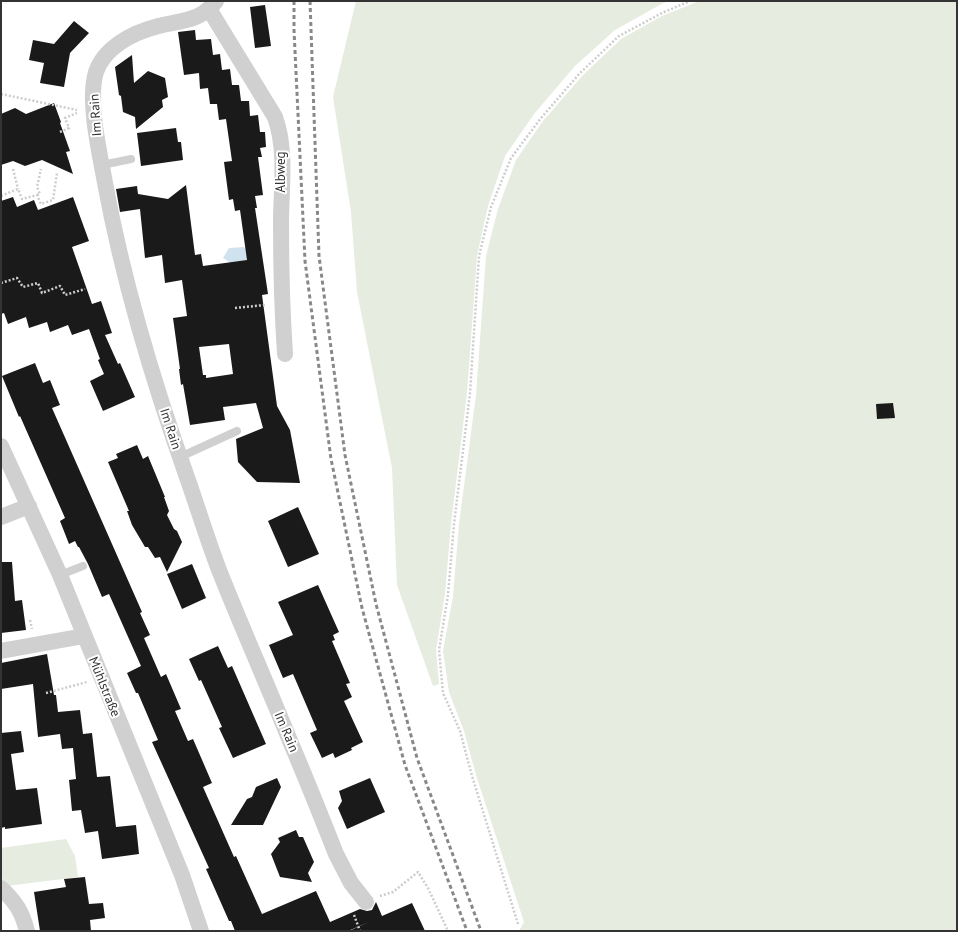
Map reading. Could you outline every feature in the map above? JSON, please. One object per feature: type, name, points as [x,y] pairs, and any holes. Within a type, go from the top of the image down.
[{"type":"street","name":"Im Rain","points":[[213,5],[199,16],[187,21],[157,26],[142,31],[113,47],[104,58],[96,72],[93,91],[97,140],[113,223],[131,299],[153,378],[219,569],[333,847],[352,882],[366,902]]},
{"type":"street","name":"Albweg","points":[[213,5],[275,117],[280,131],[282,166],[282,304],[285,354]]},
{"type":"street","name":"Mühlstraße","points":[[1,446],[60,575],[182,875],[201,931]]},
{"type":"street","points":[[1,517],[29,506]]},
{"type":"street","points":[[1,651],[84,636]]},
{"type":"street","points":[[1,888],[12,899],[22,914],[27,931]]},
{"type":"lane","points":[[102,165],[131,160]]},
{"type":"lane","points":[[180,457],[237,431]]},
{"type":"lane","points":[[60,575],[83,566]]},
{"type":"path","points":[[518,924],[472,776],[460,732],[444,693],[439,650],[448,595],[454,524],[470,393],[479,256],[491,208],[511,158],[540,118],[580,73],[619,36],[662,13],[690,1]]},
{"type":"path","points":[[1,94],[81,111],[65,118],[69,128],[60,132]]},
{"type":"path","points":[[13,169],[22,199],[40,194],[37,186],[41,169]]},
{"type":"path","points":[[35,195],[37,195],[41,204],[54,200],[57,173]]},
{"type":"path","points":[[1,196],[18,189]]},
{"type":"path","points":[[1,283],[17,278],[23,287],[38,283],[42,293],[60,286],[65,295],[85,289]]},
{"type":"path","points":[[235,308],[282,304]]},
{"type":"path","points":[[46,693],[101,679]]},
{"type":"path","points":[[393,892],[418,872],[428,888],[448,931]]},
{"type":"shaded area","points":[[356,1],[667,1],[615,30],[575,66],[534,114],[505,156],[488,206],[477,256],[467,393],[451,524],[445,594],[436,650],[439,684],[433,686],[397,585],[392,468],[357,292],[351,212],[333,97]]},
{"type":"shaded area","points":[[699,1],[957,1],[957,931],[519,931],[524,922],[476,775],[464,731],[449,692],[443,651],[453,596],[459,524],[476,395],[486,256],[498,209],[516,160],[543,121],[583,75],[621,39],[662,16]]},
{"type":"shaded area","points":[[66,839],[75,856],[78,877],[7,886],[1,877],[1,848]]},
{"type":"water","points":[[244,247],[250,253],[246,261],[231,263],[223,258],[229,248]]},
{"type":"building","points":[[265,5],[271,46],[255,48],[250,7]]},
{"type":"building","points":[[74,21],[89,33],[70,53],[64,87],[40,83],[44,63],[29,60],[33,40],[54,44]]},
{"type":"building","points":[[195,30],[196,40],[211,39],[213,55],[220,54],[222,70],[230,69],[232,85],[239,85],[241,101],[249,101],[250,116],[258,115],[260,132],[265,132],[266,147],[260,148],[262,157],[258,157],[263,195],[255,196],[257,208],[255,208],[268,294],[262,295],[277,406],[290,430],[300,483],[257,482],[238,462],[236,439],[263,428],[256,403],[223,407],[225,420],[190,425],[183,384],[181,385],[173,318],[187,316],[182,280],[165,283],[162,255],[145,258],[140,209],[120,212],[116,189],[137,186],[138,194],[168,199],[186,185],[195,255],[201,254],[203,266],[247,260],[240,210],[235,211],[233,199],[229,200],[224,162],[232,161],[226,119],[219,120],[217,104],[210,104],[208,88],[200,89],[199,73],[184,75],[178,32]],"holes":[[[229,344],[233,374],[206,378],[206,375],[203,375],[199,347]]]},
{"type":"building","points":[[132,55],[134,83],[148,71],[165,78],[168,97],[162,100],[163,107],[136,129],[135,117],[123,112],[115,67]]},
{"type":"building","points":[[54,103],[70,151],[66,152],[73,174],[42,160],[25,166],[13,161],[1,165],[1,114],[15,108],[26,114]]},
{"type":"building","points":[[176,128],[178,142],[181,142],[183,160],[141,166],[137,133]]},
{"type":"building","points":[[13,197],[17,207],[34,200],[38,210],[73,197],[89,241],[72,247],[92,304],[101,301],[112,333],[105,335],[118,364],[120,363],[135,397],[103,411],[90,381],[104,374],[98,360],[100,359],[89,329],[72,335],[68,325],[50,332],[47,322],[29,328],[26,317],[8,324],[4,313],[1,314],[1,201]]},
{"type":"building","points":[[35,363],[43,383],[50,380],[60,405],[52,408],[142,612],[140,613],[150,635],[144,638],[161,677],[166,674],[181,709],[175,711],[188,741],[193,739],[212,783],[203,787],[234,857],[236,856],[262,914],[316,891],[330,922],[360,909],[367,911],[372,910],[376,902],[382,916],[412,903],[425,931],[349,931],[369,922],[348,931],[235,931],[206,869],[209,868],[152,742],[158,740],[138,693],[136,693],[127,673],[141,666],[109,594],[102,597],[79,547],[75,541],[69,544],[60,521],[65,518],[2,376]]},
{"type":"building","points":[[893,403],[895,418],[877,419],[876,404]]},
{"type":"building","points":[[137,445],[143,459],[148,456],[165,497],[169,511],[167,515],[182,542],[167,572],[160,557],[155,558],[148,547],[145,547],[132,525],[127,511],[129,511],[108,462],[118,458],[116,454]]},
{"type":"building","points":[[298,507],[319,554],[288,567],[268,521]]},
{"type":"building","points":[[1,562],[12,562],[15,601],[22,600],[26,630],[1,633]]},
{"type":"building","points":[[192,564],[206,598],[182,609],[167,574]]},
{"type":"building","points":[[318,585],[339,632],[333,635],[335,640],[332,641],[350,683],[346,684],[352,697],[344,701],[363,742],[351,748],[352,750],[335,758],[333,753],[322,758],[310,733],[317,730],[293,674],[283,678],[269,645],[293,635],[278,602]]},
{"type":"building","points":[[218,646],[228,668],[232,666],[266,744],[233,758],[219,728],[222,727],[201,680],[199,681],[189,659]]},
{"type":"building","points":[[47,654],[54,695],[56,695],[58,712],[80,710],[83,734],[92,733],[97,777],[110,776],[116,827],[136,825],[139,854],[102,859],[98,831],[85,833],[81,810],[72,811],[69,780],[76,779],[73,748],[62,749],[60,734],[38,737],[33,684],[1,689],[1,663]]},
{"type":"building","points":[[21,731],[24,752],[11,754],[16,790],[37,788],[42,824],[5,829],[5,827],[1,828],[1,733]]},
{"type":"building","points":[[277,778],[281,787],[263,825],[231,825],[247,799],[252,797],[256,787]]},
{"type":"building","points":[[370,778],[385,812],[347,829],[338,808],[342,801],[339,791]]},
{"type":"building","points":[[296,830],[299,837],[303,837],[314,862],[308,873],[312,882],[280,877],[271,854],[280,842],[278,838]]},
{"type":"building","points":[[85,877],[89,904],[103,903],[105,918],[90,920],[91,931],[40,931],[34,892],[66,887],[64,879]]},
{"type":"railway","points":[[294,1],[294,30],[305,261],[331,459],[362,608],[405,765],[467,931]]},
{"type":"railway","points":[[310,1],[319,256],[345,455],[376,604],[417,758],[481,931]]}]
